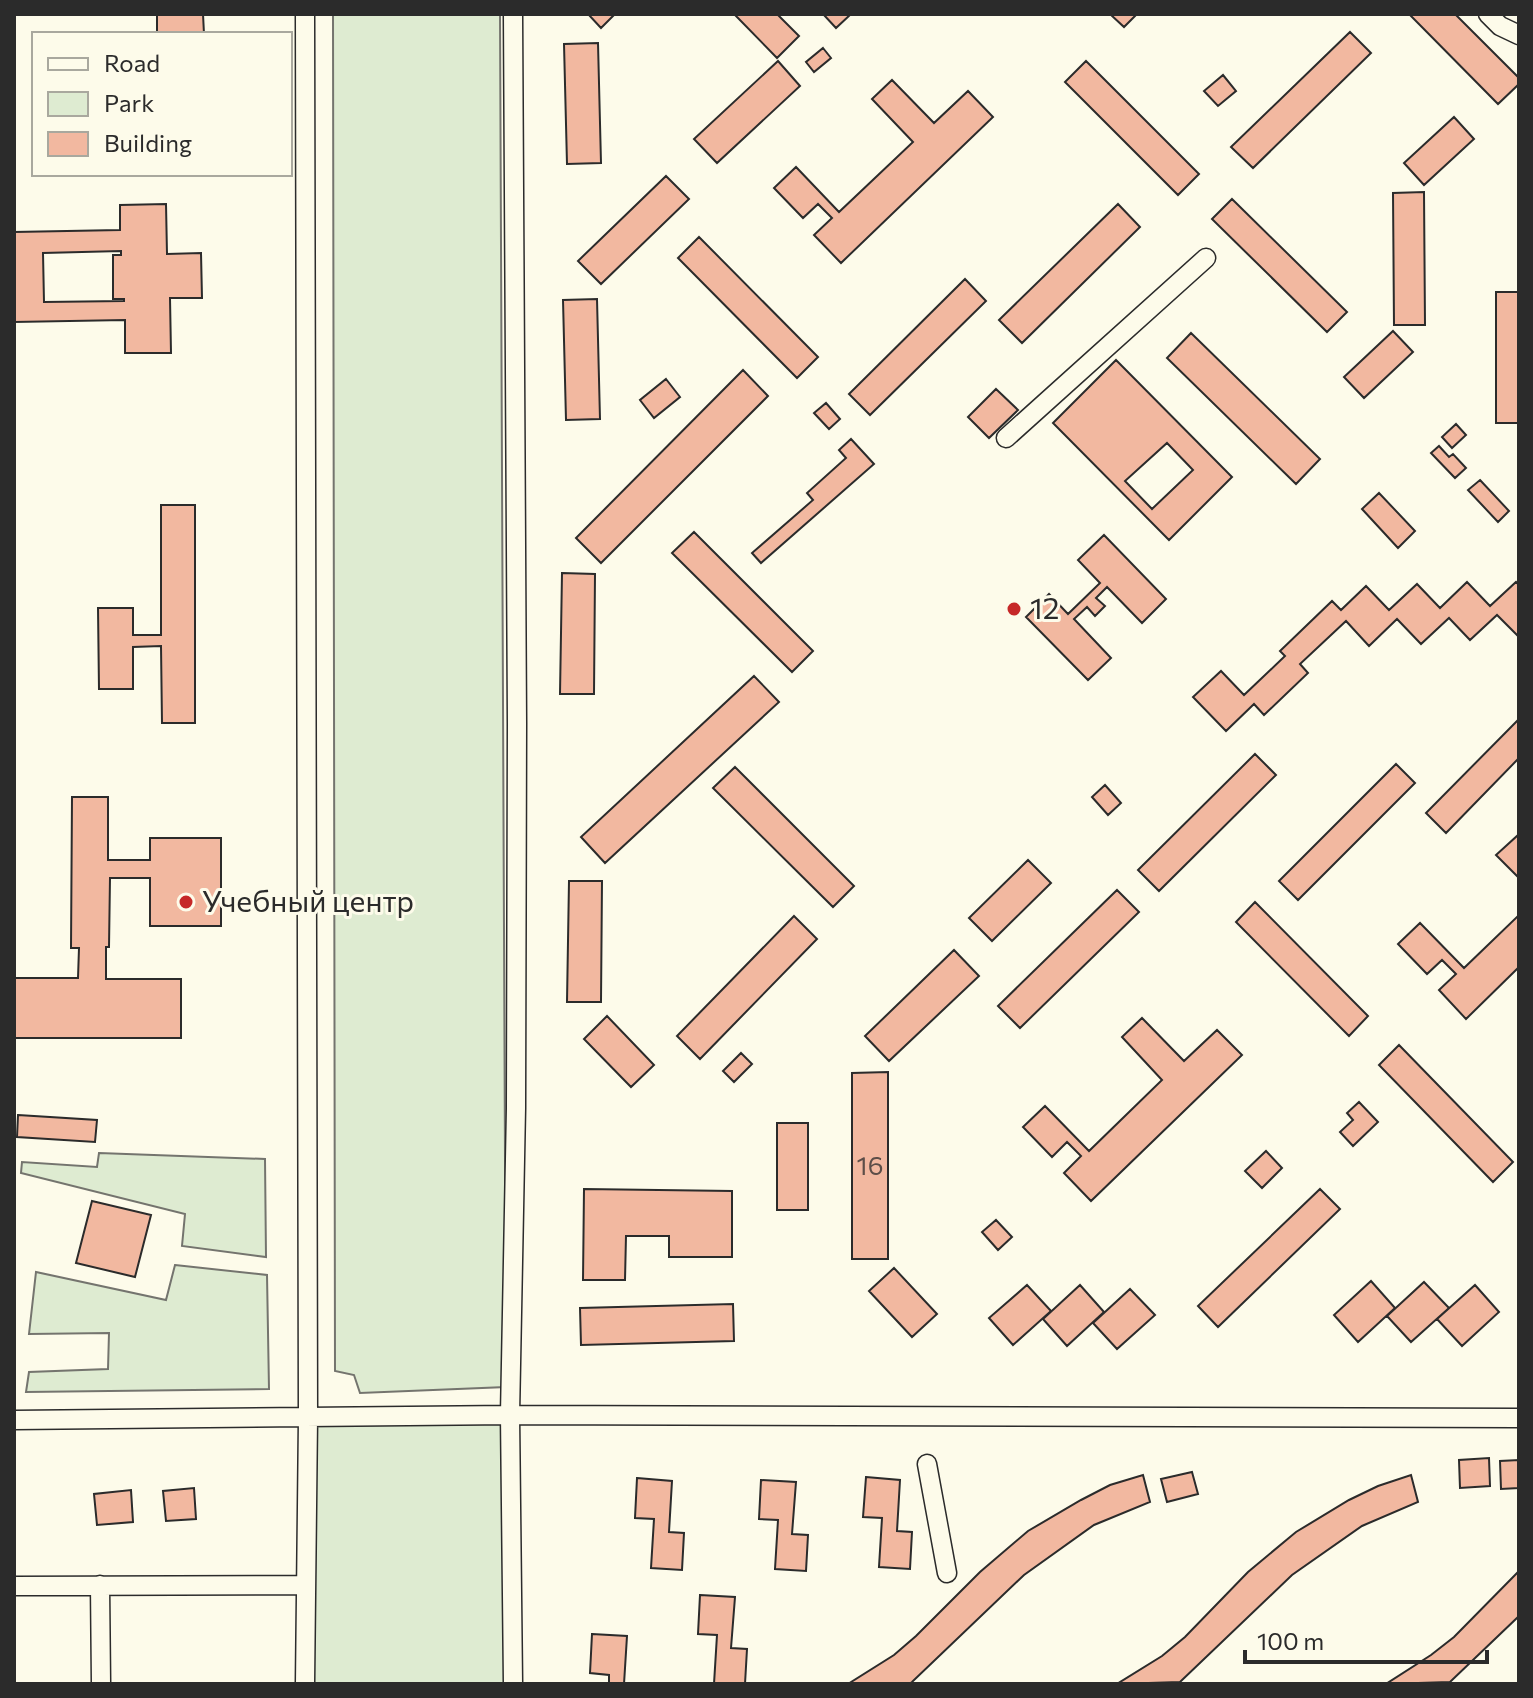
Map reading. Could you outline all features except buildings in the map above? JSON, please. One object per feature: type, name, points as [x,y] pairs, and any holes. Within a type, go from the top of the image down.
[{"type":"street","points":[[305,14],[308,1418],[305,1684]]},
{"type":"street","points":[[513,14],[517,769],[516,1108],[510,1415],[513,1684]]},
{"type":"street","points":[[1488,14],[1500,26],[1519,35]]},
{"type":"street","points":[[1006,438],[1206,258]]},
{"type":"street","points":[[14,1420],[510,1415],[1519,1418]]},
{"type":"street","points":[[927,1464],[947,1573]]},
{"type":"street","points":[[100,1585],[101,1684]]},
{"type":"street","points":[[14,1586],[305,1585]]},
{"type":"green space","points":[[333,14],[500,14],[506,1387],[360,1393],[354,1375],[335,1371]]},
{"type":"green space","points":[[99,1153],[265,1159],[266,1257],[182,1246],[185,1214],[21,1173],[22,1162],[97,1167]]},
{"type":"green space","points":[[175,1265],[267,1275],[269,1389],[26,1392],[29,1372],[108,1369],[109,1333],[29,1334],[36,1272],[166,1300]]},
{"type":"green space","points":[[510,1415],[513,1684],[305,1684],[308,1418]]},
{"type":"place","name":"12","points":[[1014,609]]},
{"type":"place","name":"Учебный центр","points":[[186,902]]}]
